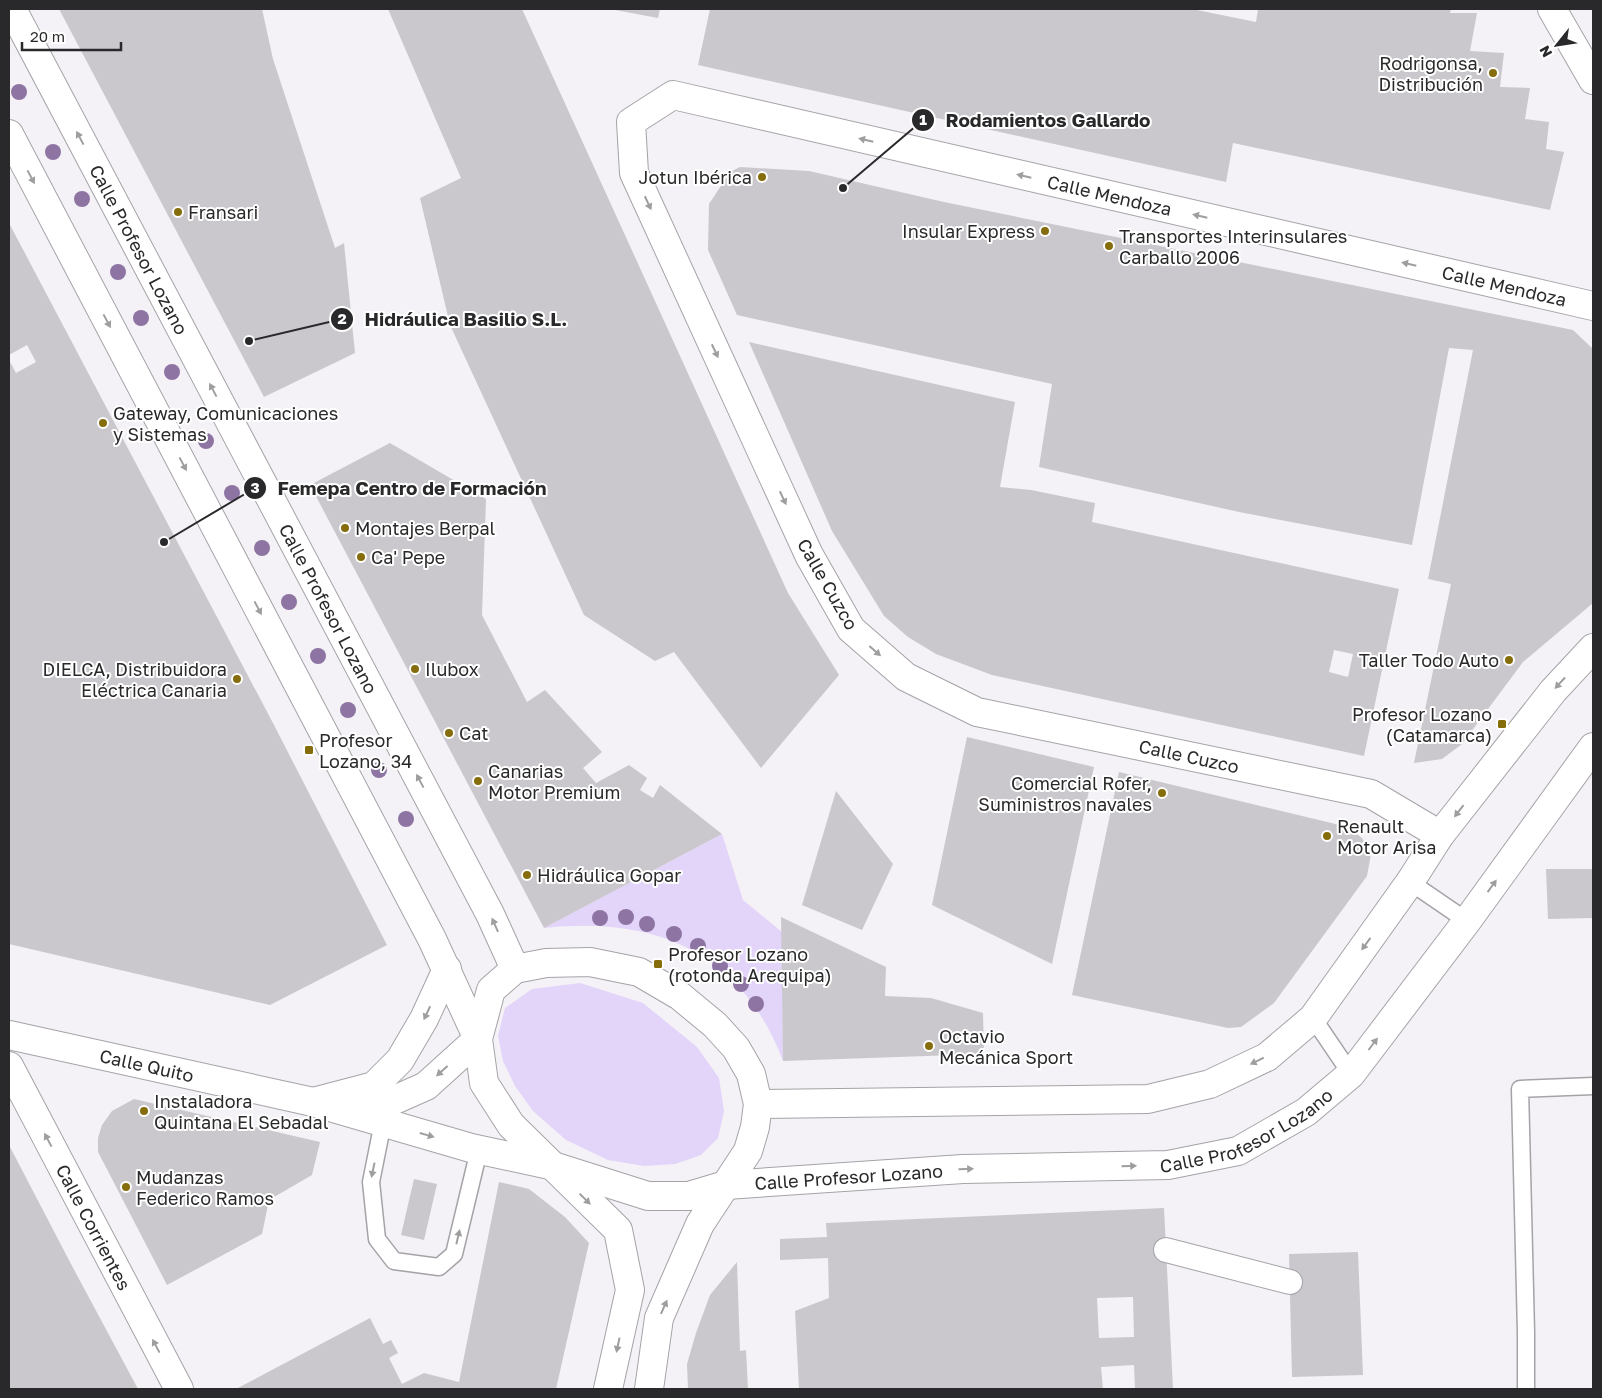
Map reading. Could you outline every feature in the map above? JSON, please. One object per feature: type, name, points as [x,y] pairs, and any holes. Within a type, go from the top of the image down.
[{"type":"street","name":"Calle Profesor Lozano","points":[[12,9],[490,914],[516,969]]},
{"type":"street","points":[[1552,9],[1593,80]]},
{"type":"street","name":"Calle Mendoza","points":[[631,122],[673,96],[1593,306]]},
{"type":"street","name":"Calle Cuzco","points":[[631,122],[634,173],[809,555],[851,629],[906,677],[978,712],[1371,794],[1440,835]]},
{"type":"street","points":[[9,134],[447,969],[478,1039],[484,1083],[511,1126],[618,1230],[630,1290],[608,1389]]},
{"type":"street","points":[[758,1104],[1148,1098],[1210,1084],[1266,1057],[1313,1018],[1410,882],[1440,835],[1553,691],[1593,648]]},
{"type":"street","name":"Calle Profesor Lozano","points":[[550,1165],[648,1196],[689,1196],[726,1185],[962,1169],[1168,1165],[1238,1151],[1306,1112],[1351,1074],[1467,921],[1593,747]]},
{"type":"street","points":[[478,1039],[491,990],[516,969],[546,963],[590,962],[639,972],[680,996],[720,1031],[736,1048],[751,1074],[758,1104],[755,1127],[748,1151],[700,1224],[659,1318],[649,1389]]},
{"type":"street","name":"Calle Quito","points":[[313,1102],[374,1086],[400,1060],[424,1019],[447,969]]},
{"type":"street","name":"Calle Quito","points":[[9,1035],[313,1102],[478,1150],[550,1165]]},
{"type":"street","name":"Calle Quito","points":[[313,1102],[381,1106],[426,1086],[478,1039]]},
{"type":"street","name":"Calle Corrientes","points":[[9,1066],[179,1389]]},
{"type":"street","points":[[1166,1250],[1290,1282]]},
{"type":"lane","points":[[1410,882],[1467,921]]},
{"type":"lane","points":[[1313,1018],[1351,1074]]},
{"type":"lane","points":[[1526,1389],[1520,1089],[1593,1086]]},
{"type":"lane","points":[[383,1122],[370,1182],[377,1239],[394,1261],[439,1267],[454,1254],[478,1150]]},
{"type":"shaded area","points":[[722,834],[743,900],[782,932],[783,1061],[766,1023],[744,993],[719,968],[690,949],[658,936],[622,928],[584,926],[544,928]]},
{"type":"shaded area","points":[[580,983],[643,1003],[697,1047],[719,1078],[724,1111],[718,1138],[701,1155],[675,1164],[644,1166],[608,1160],[566,1140],[533,1111],[515,1086],[503,1061],[498,1036],[505,1008],[532,989]]},
{"type":"building","points":[[59,9],[262,9],[273,59],[335,248],[344,243],[355,353],[264,397]]},
{"type":"building","points":[[388,9],[522,9],[788,593],[839,675],[761,768],[674,652],[655,661],[584,615],[450,325],[420,198],[461,178]]},
{"type":"building","points":[[610,9],[660,9],[658,18]]},
{"type":"building","points":[[710,9],[1192,9],[1256,22],[1258,9],[1451,9],[1450,13],[1477,13],[1470,51],[1504,53],[1500,87],[1530,88],[1525,119],[1549,122],[1546,149],[1564,152],[1550,210],[1233,143],[1226,182],[698,65]]},
{"type":"building","points":[[740,167],[809,171],[944,202],[1573,330],[1593,349],[1593,603],[1523,662],[1462,744],[1442,759],[1414,763],[1451,584],[1428,579],[1473,350],[1449,348],[1412,545],[1239,512],[1039,467],[1052,384],[737,315],[708,250],[709,204],[730,172]]},
{"type":"building","points":[[9,223],[274,725],[387,945],[270,1005],[9,944],[9,360],[16,373],[36,362],[27,345],[9,355]]},
{"type":"building","points":[[749,342],[1015,402],[1000,487],[1031,490],[1095,503],[1092,522],[1399,589],[1364,756],[992,675],[936,654],[908,637],[884,616],[832,531]],"holes":[[[1334,650],[1353,654],[1348,677],[1329,672]]]},
{"type":"building","points":[[390,443],[486,499],[482,615],[527,702],[545,690],[602,752],[583,768],[596,783],[629,765],[647,778],[640,790],[653,798],[660,785],[722,834],[544,928],[310,485]]},
{"type":"building","points":[[967,737],[1094,767],[1052,964],[932,905]]},
{"type":"building","points":[[1119,772],[1348,827],[1362,838],[1371,854],[1367,876],[1274,1003],[1241,1027],[1228,1028],[1072,995]]},
{"type":"building","points":[[836,791],[893,864],[862,930],[802,905]]},
{"type":"building","points":[[1546,869],[1593,869],[1593,918],[1548,919]]},
{"type":"building","points":[[781,917],[886,967],[885,996],[931,998],[983,1013],[984,1054],[783,1061]]},
{"type":"building","points":[[134,1099],[320,1142],[312,1175],[269,1200],[262,1234],[167,1285],[98,1152],[98,1138],[102,1125],[112,1111]]},
{"type":"building","points":[[9,1145],[71,1264],[138,1389],[9,1389]]},
{"type":"building","points":[[414,1179],[437,1184],[424,1240],[401,1235]]},
{"type":"building","points":[[499,1182],[529,1189],[565,1217],[589,1243],[556,1389],[236,1389],[370,1318],[383,1344],[391,1340],[398,1353],[389,1358],[402,1384],[424,1373],[459,1382]]},
{"type":"building","points":[[1164,1208],[1173,1389],[1135,1389],[1134,1365],[1101,1367],[1103,1389],[799,1389],[795,1311],[829,1298],[828,1258],[780,1260],[780,1239],[827,1237],[826,1223]],"holes":[[[1133,1297],[1134,1337],[1099,1338],[1097,1298]]]},
{"type":"building","points":[[1358,1252],[1363,1375],[1292,1377],[1289,1254]]},
{"type":"building","points":[[737,1262],[740,1351],[746,1350],[748,1389],[688,1389],[687,1364],[710,1295]]},
{"type":"place","name":"Rodrigonsa, Distribución","points":[[1493,73]]},
{"type":"place","name":"Jotun Ibérica","points":[[762,177]]},
{"type":"place","name":"Rodamientos Gallardo","points":[[843,188]]},
{"type":"place","name":"Fransari","points":[[178,212]]},
{"type":"place","name":"Insular Express","points":[[1045,231]]},
{"type":"place","name":"Transportes Interinsulares Carballo 2006","points":[[1109,246]]},
{"type":"place","name":"Hidráulica Basilio S.L.","points":[[249,341]]},
{"type":"place","name":"Gateway, Comunicaciones y Sistemas","points":[[103,423]]},
{"type":"place","name":"Montajes Berpal","points":[[345,528]]},
{"type":"place","name":"Femepa Centro de Formación","points":[[164,542]]},
{"type":"place","name":"Ca' Pepe","points":[[361,557]]},
{"type":"place","name":"Taller Todo Auto","points":[[1509,660]]},
{"type":"place","name":"Ilubox","points":[[415,669]]},
{"type":"place","name":"DIELCA, Distribuidora Eléctrica Canaria","points":[[237,679]]},
{"type":"place","name":"Profesor Lozano (Catamarca)","points":[[1502,724]]},
{"type":"place","name":"Cat","points":[[449,733]]},
{"type":"place","name":"Profesor Lozano, 34","points":[[309,750]]},
{"type":"place","name":"Canarias Motor Premium","points":[[478,781]]},
{"type":"place","name":"Comercial Rofer, Suministros navales","points":[[1162,793]]},
{"type":"place","name":"Renault Motor Arisa","points":[[1327,836]]},
{"type":"place","name":"Hidráulica Gopar","points":[[527,875]]},
{"type":"place","name":"Profesor Lozano (rotonda Arequipa)","points":[[658,964]]},
{"type":"place","name":"Octavio Mecánica Sport","points":[[929,1046]]},
{"type":"place","name":"Instaladora Quintana El Sebadal","points":[[144,1111]]},
{"type":"place","name":"Mudanzas Federico Ramos","points":[[126,1187]]}]
